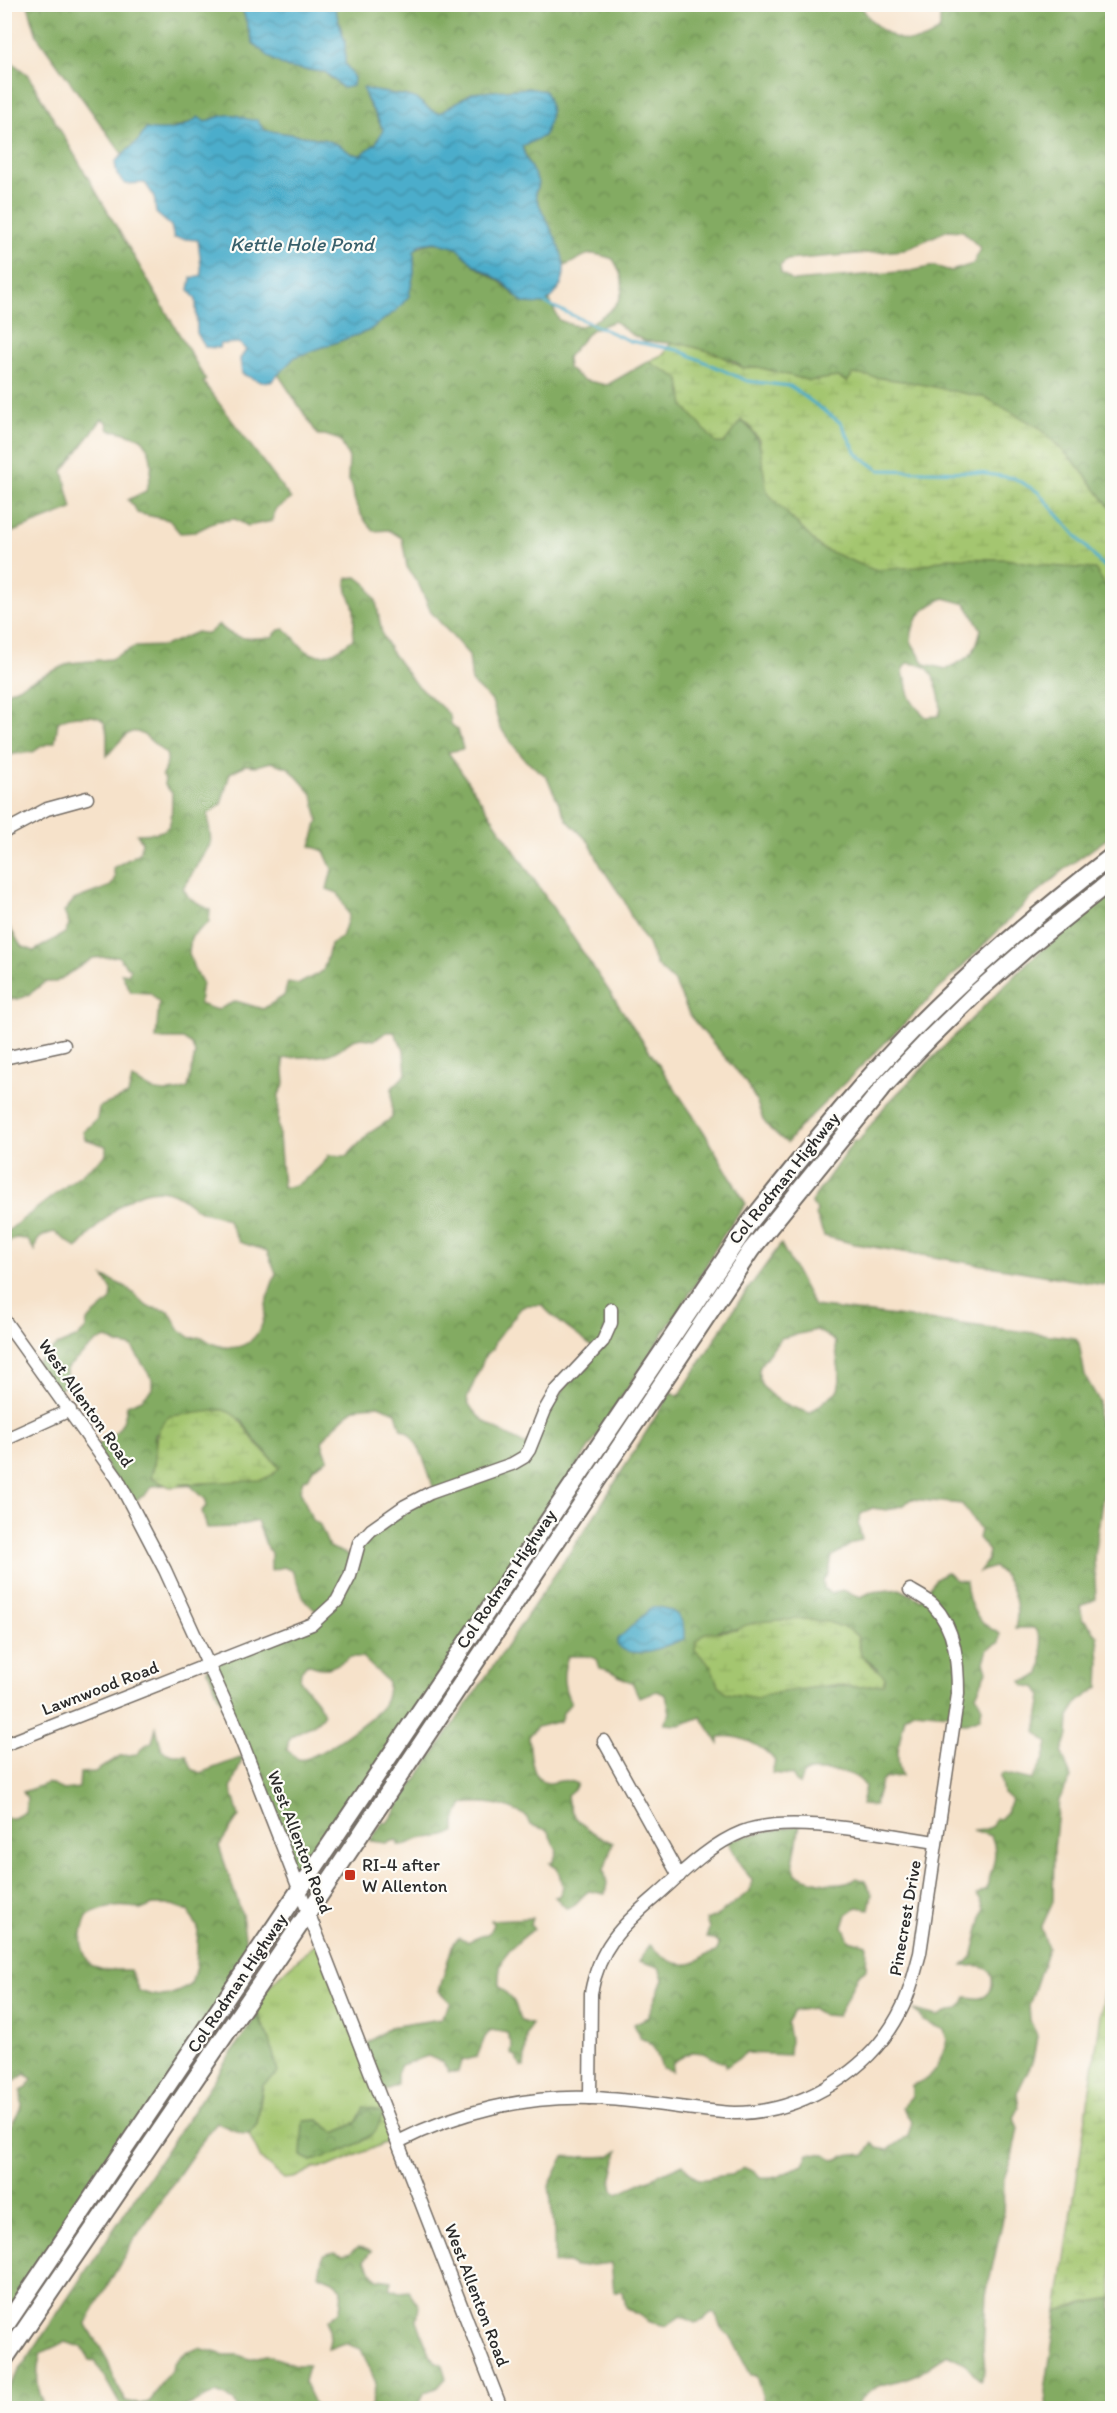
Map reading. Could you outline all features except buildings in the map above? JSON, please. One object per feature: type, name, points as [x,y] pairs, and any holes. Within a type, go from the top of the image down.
[{"type":"highway","name":"Col Rodman Highway","points":[[4,2328],[747,1226],[834,1118],[935,1008],[1027,924],[1113,856]]},
{"type":"highway","name":"Col Rodman Highway","points":[[4,2360],[308,1912],[751,1250],[872,1101],[916,1053],[978,991],[1028,947],[1113,880]]},
{"type":"street","points":[[4,832],[47,809],[87,798]]},
{"type":"street","points":[[4,1058],[64,1045]]},
{"type":"street","name":"Lawnwood Road","points":[[4,1744],[300,1630],[323,1616],[337,1601],[346,1586],[359,1543],[364,1536],[405,1506],[438,1489],[512,1464],[524,1457],[556,1391],[603,1341],[611,1323],[611,1309]]},
{"type":"street","name":"West Allenton Road","points":[[4,1320],[117,1478],[165,1570],[209,1666],[233,1719],[501,2409]]},
{"type":"street","points":[[4,1440],[70,1410]]},
{"type":"street","name":"Pinecrest Drive","points":[[398,2142],[443,2122],[481,2111],[518,2104],[590,2098],[716,2112],[753,2113],[789,2105],[806,2098],[851,2070],[880,2042],[892,2025],[909,1990],[920,1953],[958,1694],[957,1663],[950,1632],[932,1604],[910,1590]]},
{"type":"street","points":[[604,1741],[679,1876]]},
{"type":"street","points":[[590,2098],[590,2008],[598,1965],[607,1946],[621,1929],[703,1856],[740,1833],[767,1826],[808,1825],[936,1842]]},
{"type":"green space","points":[[28,5],[241,5],[253,43],[288,68],[325,72],[332,80],[354,78],[345,63],[345,42],[334,5],[861,5],[875,24],[885,32],[907,41],[919,41],[930,37],[940,29],[940,15],[936,5],[1112,5],[1112,510],[1076,464],[1040,428],[915,383],[853,374],[848,382],[838,377],[810,381],[757,367],[743,368],[734,361],[682,344],[645,341],[614,321],[591,330],[567,357],[568,368],[583,380],[607,385],[649,361],[672,374],[680,380],[684,406],[724,442],[741,420],[749,427],[762,453],[767,493],[918,567],[947,558],[1006,559],[1050,566],[1096,569],[1112,596],[1112,835],[1070,865],[1031,898],[798,1129],[787,1143],[763,1120],[756,1100],[745,1081],[690,1016],[675,983],[656,965],[648,944],[632,919],[625,902],[601,866],[589,842],[567,820],[546,776],[526,761],[510,741],[500,727],[492,701],[472,683],[469,655],[431,612],[419,585],[407,567],[402,538],[389,530],[374,531],[362,516],[348,479],[349,458],[340,440],[318,435],[278,374],[294,357],[368,331],[397,310],[414,273],[414,251],[423,245],[440,243],[457,248],[474,265],[500,282],[515,296],[549,299],[559,320],[572,325],[586,325],[608,312],[622,292],[621,277],[613,259],[592,254],[565,266],[538,202],[535,193],[538,188],[522,146],[544,136],[472,93],[441,113],[432,111],[412,97],[364,89],[383,130],[376,143],[361,155],[352,154],[339,145],[323,139],[263,130],[260,126],[245,120],[219,116],[205,122],[194,121],[163,132],[146,129],[139,140],[123,155],[37,36]],"holes":[[[948,230],[963,231],[981,249],[973,264],[951,271],[934,266],[911,271],[793,281],[781,273],[780,266],[787,260],[904,250]],[[944,598],[966,604],[981,629],[971,655],[946,669],[925,664],[911,642],[916,620],[920,614]],[[908,663],[916,664],[927,668],[930,672],[940,699],[938,716],[926,717],[914,705],[909,696],[903,668]]]},
{"type":"green space","points":[[5,57],[28,75],[206,380],[203,382],[291,499],[275,510],[272,521],[248,526],[235,519],[217,521],[195,532],[180,533],[169,520],[137,513],[128,500],[146,491],[151,470],[149,451],[141,438],[109,430],[107,422],[102,419],[63,471],[72,509],[5,535]]},
{"type":"green space","points":[[670,344],[682,344],[715,353],[743,368],[757,367],[810,381],[838,377],[847,382],[853,374],[915,383],[986,398],[1040,428],[1076,464],[1112,510],[1112,596],[1095,569],[1050,566],[1006,559],[948,558],[918,567],[874,570],[821,548],[767,493],[759,440],[750,427],[741,420],[724,443],[716,443],[684,406],[680,380],[649,361],[664,354]]},
{"type":"green space","points":[[357,577],[367,585],[376,601],[382,634],[390,650],[413,681],[450,715],[451,724],[458,730],[463,749],[448,752],[704,1132],[746,1204],[722,1237],[695,1285],[302,1887],[207,1669],[319,1614],[305,1600],[292,1571],[284,1567],[271,1570],[271,1553],[257,1521],[233,1527],[207,1528],[202,1511],[206,1506],[206,1500],[191,1486],[180,1484],[201,1484],[279,1467],[253,1438],[241,1419],[155,1434],[156,1454],[151,1478],[165,1485],[152,1486],[145,1495],[127,1505],[96,1446],[118,1430],[124,1420],[127,1405],[142,1399],[152,1389],[152,1379],[132,1347],[117,1344],[107,1338],[98,1341],[67,1368],[64,1386],[55,1393],[35,1364],[57,1346],[78,1337],[86,1329],[87,1321],[111,1300],[112,1291],[104,1277],[126,1287],[148,1307],[169,1311],[179,1329],[191,1338],[202,1337],[226,1347],[242,1346],[256,1336],[261,1327],[276,1273],[267,1251],[239,1242],[227,1219],[200,1211],[177,1195],[162,1191],[148,1191],[134,1196],[109,1215],[77,1248],[54,1232],[40,1238],[36,1243],[35,1251],[27,1239],[15,1238],[5,1245],[5,1233],[106,1155],[106,1146],[85,1139],[83,1132],[97,1119],[99,1107],[128,1095],[132,1079],[150,1089],[160,1091],[172,1092],[188,1088],[195,1054],[192,1045],[183,1039],[156,1039],[159,1002],[150,993],[131,992],[121,973],[129,974],[130,968],[118,956],[93,958],[56,982],[45,982],[21,998],[5,997],[5,932],[10,928],[21,946],[34,951],[65,933],[69,924],[64,912],[74,900],[111,886],[115,877],[113,868],[140,853],[142,842],[137,834],[158,832],[165,830],[168,826],[171,821],[172,793],[164,784],[165,779],[162,775],[167,764],[167,757],[141,733],[135,732],[124,737],[107,756],[107,732],[103,721],[92,716],[78,716],[58,722],[55,742],[33,752],[13,754],[5,760],[5,693],[70,663],[111,659],[134,647],[164,646],[197,632],[208,634],[219,624],[224,630],[243,638],[272,637],[279,630],[285,629],[308,652],[315,655],[328,654],[353,639],[354,609],[347,591],[347,578]],"holes":[[[271,762],[289,768],[313,795],[318,820],[311,846],[324,851],[332,869],[327,889],[338,893],[349,915],[342,937],[331,944],[323,971],[299,984],[288,982],[284,996],[263,1009],[236,1001],[217,1010],[199,1004],[202,982],[194,969],[189,953],[191,937],[209,922],[210,910],[189,898],[183,888],[211,843],[208,814],[221,805],[230,773],[245,765],[257,766]],[[387,1032],[394,1032],[404,1050],[406,1074],[392,1088],[392,1118],[368,1134],[347,1156],[329,1155],[315,1171],[302,1181],[289,1187],[283,1187],[278,1123],[279,1094],[285,1084],[283,1059],[326,1055],[339,1050],[353,1040],[365,1038],[374,1040]],[[527,1305],[542,1305],[592,1347],[526,1445],[484,1421],[476,1414],[467,1399],[486,1354],[493,1349],[495,1341],[521,1308]],[[378,1405],[396,1412],[401,1429],[407,1432],[418,1446],[434,1490],[372,1529],[351,1556],[329,1547],[320,1525],[312,1519],[300,1490],[303,1480],[309,1477],[313,1468],[328,1459],[322,1442],[329,1432],[352,1411],[363,1406]],[[350,1657],[362,1657],[388,1682],[384,1703],[369,1719],[343,1738],[316,1754],[305,1759],[298,1759],[287,1750],[289,1738],[313,1725],[324,1714],[300,1680],[301,1671],[307,1664],[320,1668],[329,1668]]]},
{"type":"green space","points":[[1112,895],[1112,1280],[1104,1285],[855,1244],[824,1236],[816,1215],[817,1210],[811,1202],[854,1141],[858,1142],[885,1106],[1030,960]]},
{"type":"green space","points":[[781,1244],[814,1306],[1075,1338],[1079,1343],[1085,1376],[1099,1401],[1098,1418],[1108,1438],[1104,1453],[1107,1467],[1094,1557],[1096,1599],[1080,1606],[1083,1621],[1086,1621],[1098,1636],[1099,1687],[1078,1702],[1069,1716],[1068,1735],[1062,1753],[1071,1778],[1059,1800],[1054,1849],[1053,1902],[1041,1928],[1048,1948],[1029,2006],[1030,2020],[1037,2036],[1033,2060],[1017,2093],[1019,2108],[1014,2118],[1018,2129],[1012,2157],[1004,2178],[1003,2219],[986,2295],[983,2349],[985,2371],[980,2381],[966,2364],[948,2354],[919,2373],[869,2391],[854,2408],[763,2408],[765,2404],[756,2376],[751,2375],[731,2337],[724,2331],[714,2313],[695,2323],[681,2316],[666,2326],[650,2322],[626,2307],[623,2291],[614,2291],[611,2263],[575,2267],[568,2263],[554,2263],[554,2226],[549,2186],[564,2156],[611,2156],[618,2151],[611,2182],[613,2190],[618,2193],[683,2164],[694,2177],[700,2179],[732,2175],[743,2167],[755,2172],[760,2178],[773,2178],[803,2165],[808,2153],[825,2154],[835,2160],[854,2154],[864,2156],[873,2143],[877,2148],[888,2150],[908,2136],[912,2122],[902,2107],[912,2096],[912,2085],[927,2079],[932,2074],[947,2040],[944,2030],[923,2021],[921,2016],[913,2010],[938,2016],[957,2009],[966,1997],[985,1996],[992,1985],[991,1975],[986,1968],[977,1965],[963,1966],[972,1957],[984,1909],[981,1900],[976,1895],[986,1889],[995,1856],[991,1836],[972,1830],[992,1826],[995,1818],[1000,1819],[1007,1812],[1011,1799],[1003,1794],[1000,1776],[1003,1773],[1032,1780],[1044,1759],[1048,1743],[1036,1732],[1042,1696],[1037,1688],[1024,1685],[1022,1681],[1040,1674],[1042,1644],[1040,1638],[1034,1628],[1015,1628],[1016,1602],[1006,1578],[994,1567],[979,1572],[987,1561],[989,1551],[978,1538],[980,1530],[962,1504],[911,1499],[904,1505],[887,1510],[872,1508],[861,1514],[858,1523],[862,1539],[832,1556],[829,1573],[823,1580],[824,1588],[832,1594],[842,1590],[861,1597],[871,1592],[900,1589],[921,1600],[936,1578],[946,1572],[956,1580],[966,1581],[969,1599],[975,1613],[985,1624],[1000,1634],[999,1643],[988,1649],[984,1662],[987,1671],[976,1695],[982,1707],[980,1718],[966,1723],[953,1722],[951,1714],[913,1711],[905,1716],[898,1753],[902,1776],[886,1778],[881,1782],[874,1806],[861,1805],[865,1786],[856,1777],[846,1773],[809,1771],[803,1775],[799,1784],[792,1775],[772,1773],[775,1761],[764,1750],[750,1742],[734,1737],[719,1737],[719,1744],[701,1717],[680,1725],[664,1724],[670,1713],[666,1695],[657,1691],[639,1697],[632,1682],[600,1668],[597,1659],[587,1656],[568,1656],[564,1680],[571,1703],[564,1711],[560,1721],[537,1727],[529,1735],[532,1764],[538,1778],[543,1782],[567,1781],[577,1784],[567,1796],[572,1812],[590,1831],[613,1843],[604,1870],[607,1883],[605,1894],[589,1891],[566,1908],[555,1897],[559,1896],[563,1887],[557,1867],[550,1863],[553,1862],[557,1851],[547,1830],[530,1825],[526,1816],[496,1804],[463,1804],[455,1821],[455,1832],[446,1836],[416,1840],[404,1845],[398,1845],[397,1840],[386,1843],[370,1841],[383,1822],[387,1823],[591,1521],[671,1392],[679,1396],[738,1303]],"holes":[[[817,1330],[835,1341],[840,1380],[838,1390],[810,1413],[785,1404],[769,1393],[763,1387],[759,1370],[765,1358],[781,1338]],[[848,1629],[857,1636],[861,1655],[877,1668],[860,1687],[836,1686],[780,1691],[758,1698],[718,1685],[711,1666],[718,1630]]]},
{"type":"green space","points":[[223,1410],[237,1418],[279,1468],[272,1475],[261,1480],[181,1484],[185,1486],[170,1487],[151,1478],[159,1430],[170,1416]]},
{"type":"green space","points":[[804,1619],[828,1622],[848,1629],[857,1636],[861,1655],[885,1677],[883,1684],[860,1687],[833,1685],[768,1694],[758,1698],[727,1693],[718,1685],[711,1666],[695,1650],[696,1641],[705,1633],[737,1630],[759,1622]]},
{"type":"green space","points":[[156,1727],[162,1751],[172,1755],[186,1755],[192,1769],[200,1773],[243,1757],[231,1788],[239,1816],[219,1846],[242,1915],[248,1959],[5,2329],[5,2129],[11,2126],[22,2106],[21,2091],[27,2088],[32,2079],[25,2074],[15,2080],[5,2078],[5,1818],[14,1818],[25,1812],[27,1798],[23,1792],[48,1783],[63,1790],[79,1788],[80,1773],[95,1772],[120,1756],[137,1754],[144,1746],[152,1742]],"holes":[[[153,1905],[172,1905],[189,1911],[198,1928],[196,1966],[191,1985],[166,1996],[154,1995],[139,1991],[130,1970],[107,1970],[90,1965],[81,1941],[87,1916],[113,1907],[141,1910]]]},
{"type":"green space","points":[[800,1825],[793,1863],[796,1874],[811,1880],[835,1884],[857,1878],[866,1881],[872,1894],[869,1909],[857,1907],[847,1914],[843,1927],[849,1940],[867,1945],[866,1969],[857,1976],[838,2016],[823,2015],[812,2008],[794,2011],[787,2023],[790,2040],[789,2055],[746,2053],[726,2067],[724,2063],[706,2054],[691,2052],[673,2062],[672,2071],[662,2068],[654,2050],[649,2043],[640,2038],[634,2024],[648,2017],[663,1979],[659,1967],[639,1961],[650,1945],[664,1957],[681,1964],[694,1963],[715,1952],[719,1944],[715,1939],[706,1938],[709,1929],[706,1920],[718,1915],[750,1891],[752,1880],[727,1840]]},
{"type":"green space","points":[[532,1918],[530,1925],[534,1929],[507,1953],[499,1975],[499,1986],[514,2002],[519,2017],[523,2022],[531,2024],[527,2036],[524,2067],[521,2067],[516,2056],[511,2054],[512,2045],[507,2033],[491,2030],[485,2037],[477,2057],[461,2061],[458,2072],[449,2072],[442,2062],[428,2056],[401,2065],[397,2074],[397,2085],[379,2094],[359,2050],[390,2027],[440,2019],[451,2003],[439,1991],[453,1943],[459,1938],[467,1942],[489,1933],[493,1924],[491,1920]]},
{"type":"green space","points":[[317,1943],[394,2139],[328,2167],[314,2168],[294,2178],[284,2179],[261,2159],[249,2134],[257,2124],[270,2041],[255,2007],[275,1980]],"holes":[[[318,2120],[336,2133],[356,2123],[347,2149],[312,2161]]]},
{"type":"green space","points":[[1105,1988],[1112,1991],[1112,2298],[1083,2303],[1057,2312]]},
{"type":"green space","points":[[257,2015],[270,2041],[278,2073],[262,2086],[257,2124],[249,2134],[243,2134],[217,2123],[135,2238],[86,2323],[108,2361],[117,2386],[126,2401],[139,2404],[150,2402],[163,2380],[172,2371],[173,2364],[183,2354],[199,2348],[249,2359],[266,2355],[297,2365],[308,2365],[304,2382],[316,2408],[238,2408],[235,2401],[216,2393],[182,2408],[122,2408],[95,2361],[89,2360],[82,2347],[65,2342],[41,2353],[37,2378],[43,2402],[28,2408],[5,2408],[5,2392]]},
{"type":"green space","points":[[364,2107],[383,2112],[376,2130],[371,2135],[346,2149],[312,2161],[301,2156],[303,2121],[318,2120],[336,2133],[356,2123]]},
{"type":"green space","points":[[358,2247],[371,2251],[364,2260],[377,2279],[392,2281],[390,2288],[399,2292],[409,2291],[419,2306],[417,2320],[429,2354],[442,2365],[446,2378],[438,2387],[425,2392],[416,2408],[366,2408],[371,2406],[376,2383],[361,2349],[344,2343],[328,2349],[330,2339],[328,2320],[340,2310],[342,2289],[333,2281],[319,2275],[323,2255],[335,2252],[341,2255],[348,2254]]},
{"type":"green space","points":[[1112,2298],[1112,2408],[1047,2408],[1045,2391],[1057,2312],[1083,2303]]},
{"type":"water","points":[[241,5],[334,5],[345,42],[345,63],[354,78],[353,86],[343,88],[325,72],[288,68],[273,60],[253,43]]},
{"type":"water","name":"Kettle Hole Pond","points":[[363,88],[411,97],[440,113],[472,93],[528,88],[545,91],[550,103],[550,114],[544,136],[522,146],[539,184],[535,193],[540,207],[560,250],[564,265],[563,278],[557,292],[544,304],[523,303],[503,282],[473,264],[457,248],[435,242],[421,244],[414,251],[414,273],[409,296],[397,310],[368,331],[295,357],[271,382],[261,382],[242,374],[240,359],[246,350],[239,343],[220,344],[219,348],[205,347],[197,333],[196,300],[189,290],[191,278],[202,275],[198,240],[174,238],[171,226],[156,213],[154,196],[145,183],[125,184],[117,175],[115,162],[139,140],[146,129],[174,129],[187,125],[198,117],[205,122],[231,115],[257,120],[264,130],[323,139],[339,145],[352,154],[361,155],[376,143],[383,130]]},
{"type":"water","points":[[652,1607],[672,1611],[681,1619],[684,1639],[640,1652],[624,1650],[617,1645],[618,1639]]},
{"type":"waterway","points":[[545,303],[630,341],[678,350],[747,381],[790,386],[841,423],[857,454],[879,470],[973,472],[1014,478],[1038,492],[1100,563],[1112,572]]},
{"type":"place","name":"RI-4 after W Allenton","points":[[350,1875]]}]
